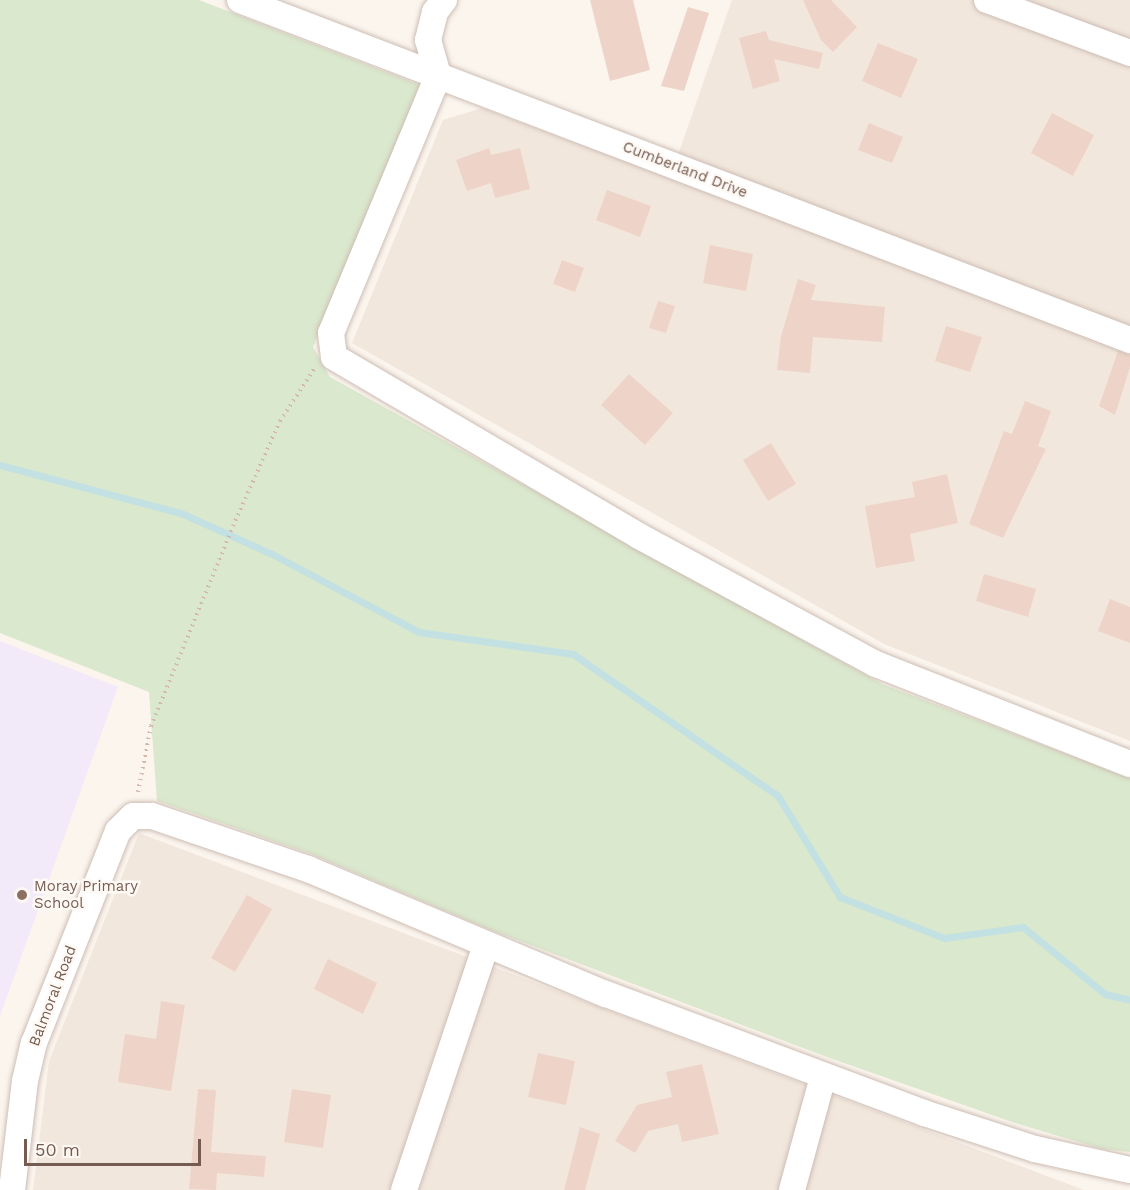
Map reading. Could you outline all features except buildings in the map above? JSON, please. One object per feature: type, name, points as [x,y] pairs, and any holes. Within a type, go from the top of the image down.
[{"type":"street","name":"Cumberland Drive","points":[[240,0],[1130,340]]},
{"type":"street","points":[[444,0],[435,12],[428,40],[438,76],[331,333],[330,346],[334,357],[762,605],[876,664],[1130,764]]},
{"type":"street","points":[[987,0],[1130,53]]},
{"type":"street","points":[[133,816],[152,816],[308,869],[486,945],[823,1077],[1035,1149],[1130,1170]]},
{"type":"street","name":"Balmoral Road","points":[[12,1190],[25,1081],[34,1043],[118,831],[133,816]]},
{"type":"street","points":[[404,1190],[486,945]]},
{"type":"street","points":[[792,1190],[823,1077]]},
{"type":"path","points":[[133,816],[152,726],[233,526],[280,421],[330,346]]},
{"type":"shaded area","points":[[732,0],[1130,0],[1130,741],[884,644],[352,343],[443,120],[482,108],[670,178]]},
{"type":"shaded area","name":"Moray Primary School","points":[[0,641],[118,687],[0,1016]]},
{"type":"shaded area","points":[[139,833],[1084,1190],[33,1190],[49,1061]]},
{"type":"green space","points":[[0,0],[199,0],[420,85],[313,347],[330,377],[882,684],[1130,778],[1130,1152],[1102,1149],[1012,1122],[827,1057],[488,929],[311,854],[157,801],[149,692],[0,633]]},
{"type":"waterway","points":[[0,465],[181,513],[272,554],[419,632],[573,654],[778,796],[840,897],[944,938],[1023,927],[1105,994],[1130,1000]]},
{"type":"place","name":"Moray Primary School","points":[[22,895]]}]
